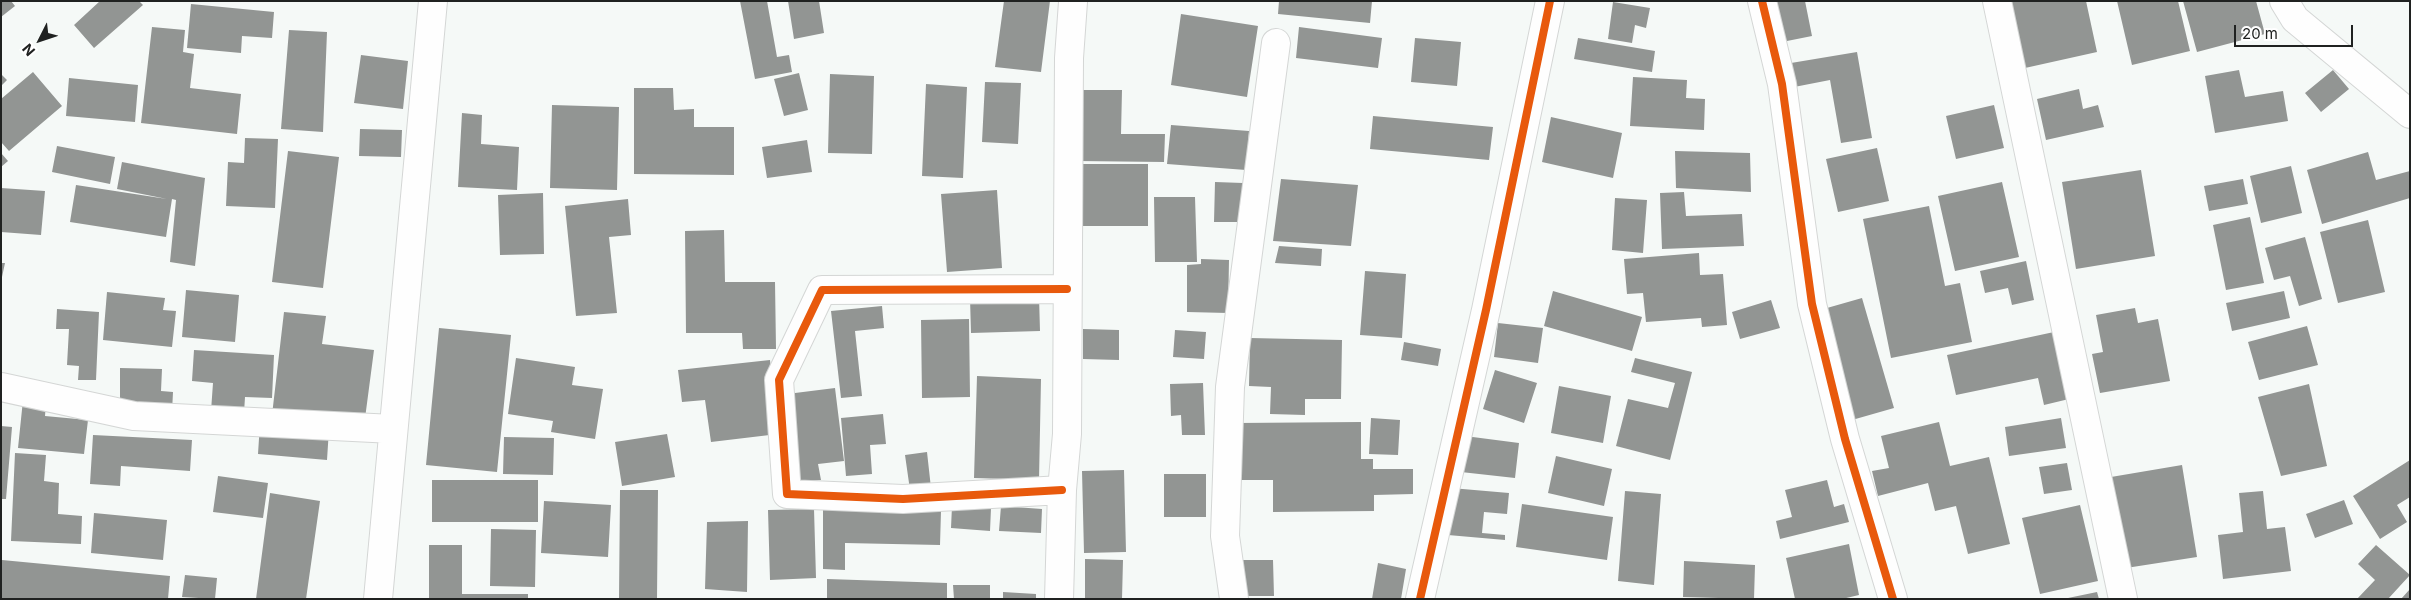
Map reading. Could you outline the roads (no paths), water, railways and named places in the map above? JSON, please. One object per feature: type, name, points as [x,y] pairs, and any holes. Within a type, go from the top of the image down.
[{"type":"street","points":[[378,599],[433,1]]},
{"type":"street","points":[[1420,599],[1486,310],[1550,1]]},
{"type":"street","points":[[1762,1],[1782,84],[1812,304],[1845,439],[1892,599]]},
{"type":"street","points":[[1997,1],[2123,599]]},
{"type":"street","points":[[2284,1],[2295,19],[2410,114]]},
{"type":"street","points":[[1060,599],[1062,490],[1067,434],[1069,58],[1073,2]]},
{"type":"street","points":[[1234,599],[1225,536],[1230,387],[1276,43]]},
{"type":"street","points":[[1062,490],[903,499],[787,494],[779,380],[822,290],[1067,289]]},
{"type":"street","points":[[1,387],[134,416],[393,430]]}]
